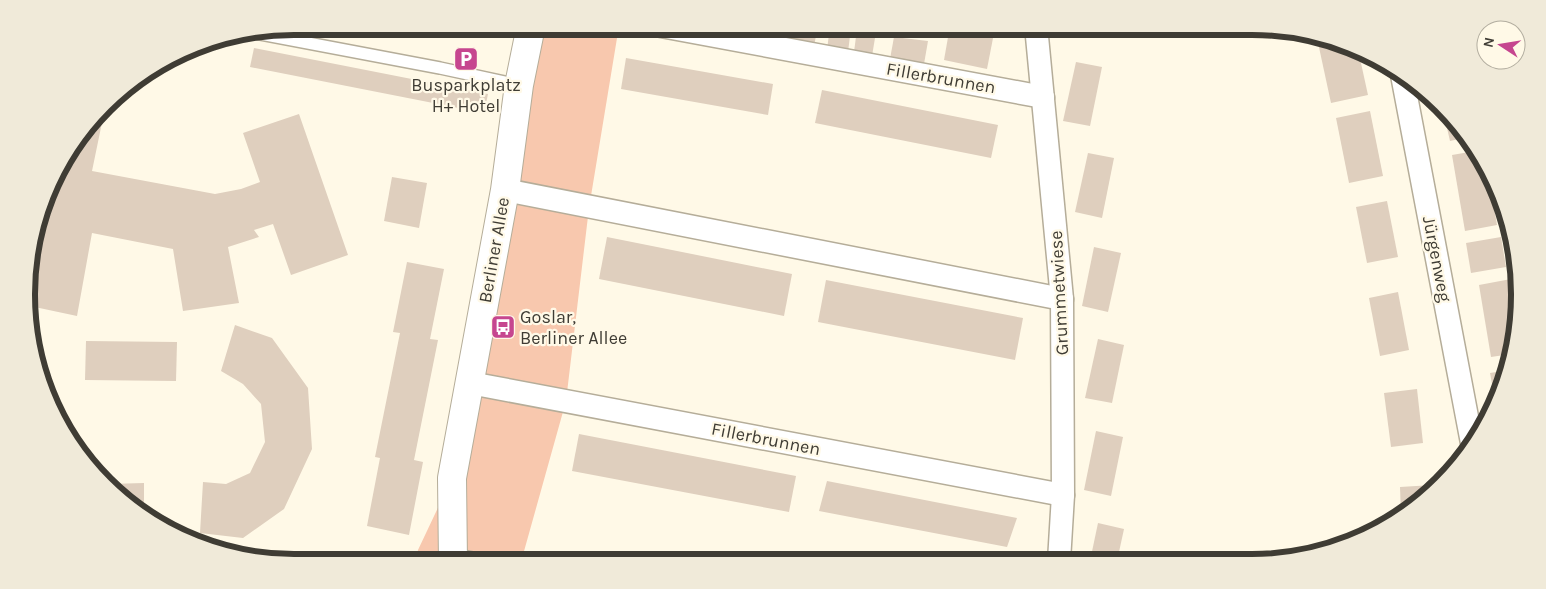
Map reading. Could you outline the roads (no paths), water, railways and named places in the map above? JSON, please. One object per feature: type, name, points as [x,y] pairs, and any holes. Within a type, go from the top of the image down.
[{"type":"street","name":"Berliner Allee","points":[[453,554],[452,478],[505,190],[519,85],[528,35]]},
{"type":"street","name":"Fillerbrunnen","points":[[709,35],[1043,97]]},
{"type":"street","name":"Grummetwiese","points":[[1037,35],[1062,299],[1063,495],[1059,554]]},
{"type":"street","name":"Jürgenweg","points":[[1404,85],[1470,434]]},
{"type":"street","points":[[505,190],[1062,299]]},
{"type":"street","name":"Fillerbrunnen","points":[[470,383],[1063,495]]},
{"type":"lane","points":[[273,36],[519,85]]},
{"type":"place","name":"Busparkplatz H+ Hotel","points":[[466,59]]},
{"type":"place","name":"Goslar, Berliner Allee","points":[[503,327]]}]
